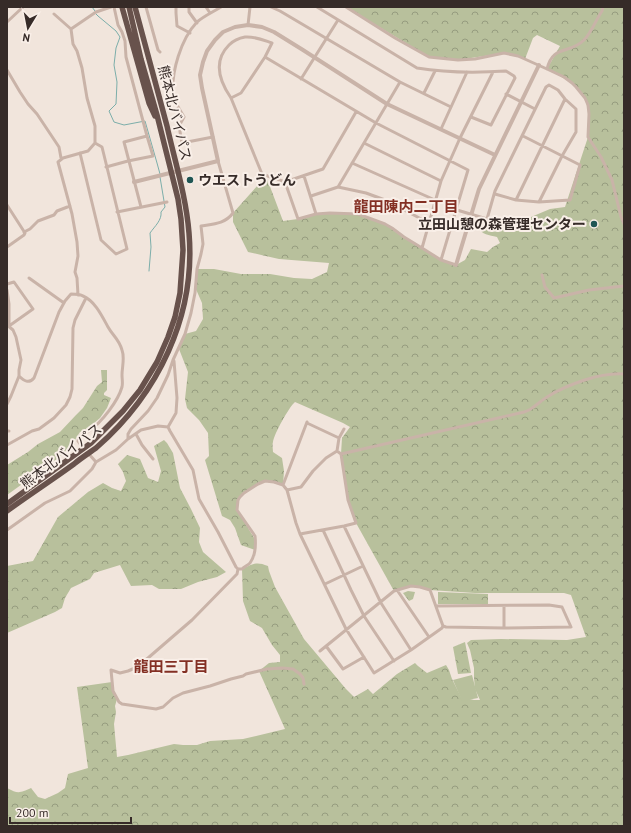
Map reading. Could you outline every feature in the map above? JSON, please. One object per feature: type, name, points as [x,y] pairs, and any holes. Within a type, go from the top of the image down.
[{"type":"highway","points":[[122,7],[149,103],[162,133]]},
{"type":"highway","name":"熊本北バイパス","points":[[7,511],[96,448],[126,418],[141,400],[162,365],[178,328],[183,310],[190,255],[189,234],[183,192],[162,133],[141,58],[129,7]]},
{"type":"highway","name":"熊本北バイパス","points":[[7,504],[91,443],[123,411],[140,390],[162,352],[175,317],[180,293],[183,250],[175,172],[149,58],[135,7]]},
{"type":"highway","points":[[139,7],[147,40],[149,58]]},
{"type":"street","points":[[7,22],[23,7]]},
{"type":"street","points":[[71,28],[96,12],[110,7]]},
{"type":"street","points":[[106,167],[153,156],[126,57],[125,41],[118,25],[114,7]]},
{"type":"street","points":[[146,7],[156,45],[160,52]]},
{"type":"street","points":[[176,7],[177,26],[190,33]]},
{"type":"street","points":[[189,7],[189,12],[197,23]]},
{"type":"street","points":[[206,7],[210,13]]},
{"type":"street","points":[[213,137],[182,143],[179,126],[184,117],[173,96],[173,78],[178,58],[190,33],[197,23],[221,7]]},
{"type":"street","points":[[248,25],[250,7]]},
{"type":"street","points":[[271,7],[284,13],[400,82],[451,107]]},
{"type":"street","points":[[317,7],[417,68],[452,73],[506,71],[514,76],[515,78],[491,125],[471,117]]},
{"type":"street","points":[[346,7],[395,38],[429,57],[458,60],[504,53],[518,56],[564,77],[576,87],[585,98],[588,105],[588,137],[601,157],[612,180],[624,224]]},
{"type":"street","points":[[547,69],[549,62],[556,52],[570,49],[579,45],[586,39],[602,11],[602,7]]},
{"type":"street","points":[[54,14],[71,28],[73,44],[77,51],[82,68],[87,98],[95,126],[95,143],[88,151],[61,158]]},
{"type":"street","points":[[301,79],[338,20]]},
{"type":"street","points":[[128,439],[128,434],[131,429],[148,411],[156,398],[168,375],[185,334],[195,293],[197,269],[203,244],[201,226],[219,224],[231,217],[233,213],[218,161],[200,78],[203,62],[210,46],[218,36],[229,29],[248,25],[262,27],[274,32],[387,104],[494,155]]},
{"type":"street","points":[[232,98],[241,93],[265,57],[272,42],[246,37],[237,39],[224,51],[220,58],[219,70],[228,94],[232,98],[262,174],[285,182],[323,169],[356,112]]},
{"type":"street","points":[[265,57],[356,112],[468,170],[441,260]]},
{"type":"street","points":[[285,182],[298,219],[316,214],[330,213],[358,214],[370,217],[392,228],[404,238],[441,260],[456,265],[479,189],[494,155],[539,65]]},
{"type":"street","points":[[7,70],[28,104],[48,129],[59,147],[61,158],[58,162],[58,166],[70,206],[77,242],[78,256],[75,272],[78,294]]},
{"type":"street","points":[[424,93],[435,71]]},
{"type":"street","points":[[441,129],[467,72]]},
{"type":"street","points":[[422,248],[441,181],[460,138],[494,72]]},
{"type":"street","points":[[7,80],[11,78]]},
{"type":"street","points":[[338,187],[400,82]]},
{"type":"street","points":[[457,210],[487,219],[495,194],[535,109],[546,87],[549,85],[558,90],[576,109],[576,132],[539,202]]},
{"type":"street","points":[[506,94],[535,109]]},
{"type":"street","points":[[516,200],[565,99]]},
{"type":"street","points":[[141,208],[124,142],[147,136]]},
{"type":"street","points":[[495,194],[516,200],[539,202],[570,200],[580,165],[522,136]]},
{"type":"street","points":[[80,153],[101,240],[116,254],[127,249],[102,147],[95,143]]},
{"type":"street","points":[[364,143],[441,181]]},
{"type":"street","points":[[134,182],[218,161]]},
{"type":"street","points":[[352,163],[435,200]]},
{"type":"street","points":[[304,176],[316,214]]},
{"type":"street","points":[[310,196],[338,187],[366,192],[429,223]]},
{"type":"street","points":[[117,212],[167,202]]},
{"type":"street","points":[[7,205],[24,232]]},
{"type":"street","points":[[8,245],[24,235],[24,232],[30,229],[38,221],[54,215],[57,211],[70,206]]},
{"type":"street","points":[[542,275],[545,287],[554,298],[589,290],[624,286]]},
{"type":"street","points":[[29,278],[64,303]]},
{"type":"street","points":[[7,284],[14,282],[33,309],[8,325]]},
{"type":"street","points":[[7,290],[9,304],[8,325],[13,330],[16,337],[21,360],[19,376],[7,404]]},
{"type":"street","points":[[19,376],[28,382],[34,378],[59,312],[71,294],[78,294],[93,303],[119,342],[123,352],[123,385],[118,396],[96,426],[79,437],[78,441],[96,462]]},
{"type":"street","points":[[7,445],[32,431],[39,429],[54,418],[66,405],[70,398],[72,389],[73,328],[75,320],[86,298]]},
{"type":"street","points":[[168,427],[176,413],[177,398],[174,360]]},
{"type":"street","points":[[341,454],[524,412],[547,397],[582,381],[610,374],[624,374]]},
{"type":"street","points":[[283,485],[307,423],[339,438]]},
{"type":"street","points":[[7,530],[46,503],[70,491],[92,469],[96,462],[116,450],[141,430],[158,426],[168,427]]},
{"type":"street","points":[[168,427],[192,470],[199,499],[238,569]]},
{"type":"street","points":[[287,490],[300,487],[326,458],[337,451],[339,438],[344,429]]},
{"type":"street","points":[[136,434],[142,445],[153,459]]},
{"type":"street","points":[[300,534],[356,523],[348,500],[341,454],[337,451]]},
{"type":"street","points":[[238,569],[242,569],[251,562],[256,542],[255,536],[237,510],[238,500],[244,493],[258,484],[265,481],[274,482],[283,485],[287,490],[300,534],[346,629],[374,673],[412,650],[443,626]]},
{"type":"street","points":[[344,526],[381,603],[412,650]]},
{"type":"street","points":[[323,530],[364,616],[394,660]]},
{"type":"street","points":[[325,584],[363,566]]},
{"type":"street","points":[[238,569],[237,574],[192,620],[148,658],[135,668],[128,671],[120,673],[111,670],[113,691],[119,702],[122,704],[160,709],[173,698],[183,693],[246,674],[282,668],[297,671],[300,674],[304,684]]},
{"type":"street","points":[[320,651],[394,591],[411,586],[430,590],[443,626]]},
{"type":"street","points":[[397,590],[429,637]]},
{"type":"street","points":[[436,606],[562,607],[571,627],[504,628],[443,626]]},
{"type":"street","points":[[504,606],[504,628]]},
{"type":"street","points":[[326,646],[344,669],[364,657]]},
{"type":"green space","points":[[346,7],[624,7],[624,826],[7,826],[7,788],[19,792],[31,788],[38,797],[45,799],[65,788],[68,774],[88,768],[77,687],[112,682],[113,691],[117,699],[114,724],[117,757],[174,744],[197,745],[210,741],[243,739],[285,729],[259,671],[269,663],[280,662],[280,655],[262,628],[250,621],[243,601],[242,569],[257,563],[268,566],[275,587],[304,639],[354,697],[368,689],[373,694],[397,674],[415,663],[427,673],[446,665],[461,697],[480,700],[475,689],[474,668],[467,643],[471,640],[567,640],[586,637],[571,595],[564,593],[475,593],[430,590],[411,586],[394,591],[356,523],[350,508],[341,454],[342,438],[350,427],[295,402],[282,421],[273,443],[273,452],[282,458],[284,471],[283,485],[265,481],[258,484],[240,497],[237,510],[256,541],[255,550],[241,545],[235,528],[230,520],[222,516],[205,460],[209,456],[208,433],[199,420],[187,408],[185,399],[188,372],[179,349],[185,334],[196,331],[203,319],[202,303],[195,287],[197,269],[214,269],[241,274],[270,274],[312,279],[327,272],[329,263],[279,259],[248,252],[233,222],[233,213],[266,176],[283,221],[316,214],[358,214],[385,224],[441,260],[456,265],[465,260],[471,249],[487,252],[500,243],[497,237],[484,233],[478,227],[495,222],[507,223],[531,217],[550,209],[565,207],[588,137],[589,114],[585,98],[572,83],[547,69],[560,46],[537,35],[533,38],[525,59],[504,53],[458,60],[429,57]]},
{"type":"green space","points":[[101,370],[107,370],[107,390],[104,395],[111,398],[107,408],[100,418],[87,429],[80,432],[75,440],[74,446],[7,495],[7,465],[38,444],[60,432],[83,408],[97,386],[102,382]]},
{"type":"green space","points":[[164,440],[173,453],[180,488],[200,528],[199,542],[203,552],[226,572],[217,577],[198,582],[181,589],[159,589],[152,585],[131,586],[120,565],[94,573],[90,579],[71,588],[65,598],[62,608],[7,633],[7,566],[33,561],[58,517],[88,492],[103,483],[121,491],[126,481],[118,464],[127,455],[140,459],[148,478],[158,482],[161,471],[154,446]]},
{"type":"green space","points":[[408,591],[415,592],[413,599],[409,601],[403,593]]},
{"type":"green space","points":[[438,592],[488,594],[488,604],[438,604]]},
{"type":"green space","points":[[465,642],[471,673],[458,674],[453,647]]},
{"type":"green space","points":[[472,675],[478,698],[462,701],[453,680]]},
{"type":"waterway","points":[[92,7],[95,11]]},
{"type":"waterway","points":[[96,14],[116,31],[120,37],[116,48],[114,65],[117,82],[116,104],[109,111],[114,122],[124,125],[145,121],[160,174]]},
{"type":"waterway","points":[[149,271],[151,247],[150,233],[159,220],[161,212],[165,207],[160,177]]},
{"type":"place","name":"ウエストうどん","points":[[190,180]]},
{"type":"place","name":"立田山憩の森管理センター","points":[[594,224]]},
{"type":"district","name":"龍田陳内二丁目","points":[[406,206]]},
{"type":"district","name":"龍田三丁目","points":[[171,666]]}]
